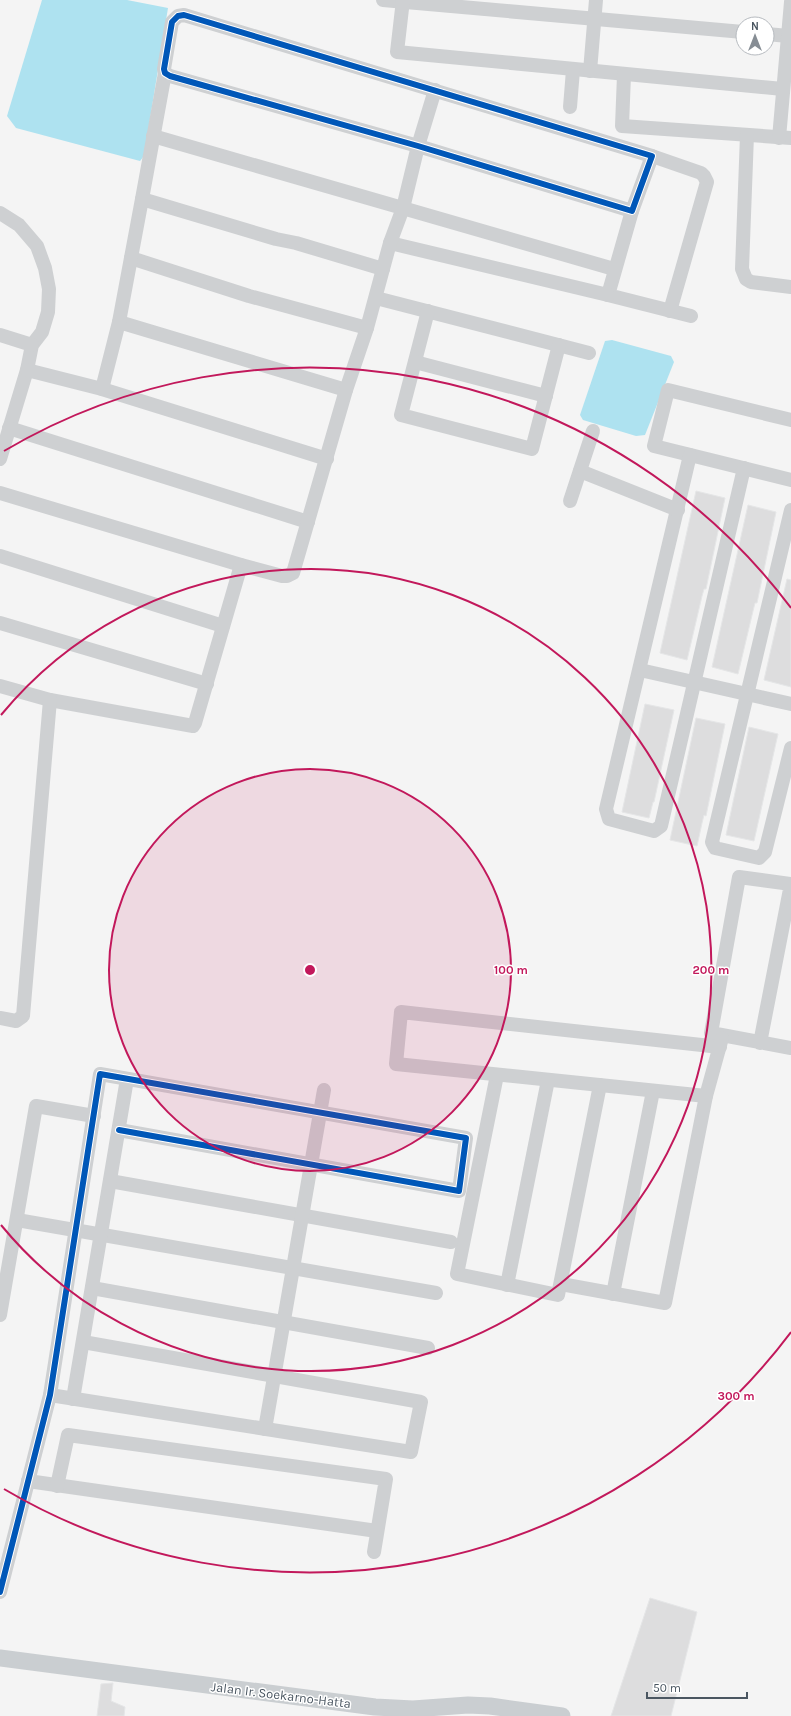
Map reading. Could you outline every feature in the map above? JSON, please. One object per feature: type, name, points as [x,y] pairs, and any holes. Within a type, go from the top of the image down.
[{"type":"main road","name":"Jalan Ir. Soekarno-Hatta","points":[[0,1658],[375,1707],[414,1709],[468,1705],[490,1706],[562,1716]]},
{"type":"street","points":[[383,0],[735,31]]},
{"type":"street","points":[[590,72],[596,0]]},
{"type":"street","points":[[403,1],[398,52],[590,72],[783,89]]},
{"type":"street","points":[[624,75],[622,126],[785,138],[783,89],[791,2]]},
{"type":"street","points":[[102,389],[131,258],[165,74],[164,69],[172,22],[178,16],[184,15],[652,156],[701,173],[707,182],[670,311]]},
{"type":"street","points":[[775,35],[788,36]]},
{"type":"street","points":[[570,107],[573,70]]},
{"type":"street","points":[[165,74],[418,146],[632,211]]},
{"type":"street","points":[[0,493],[241,565],[282,576],[290,575],[295,569],[346,390],[376,298],[390,243],[403,208],[418,146],[435,90]]},
{"type":"street","points":[[747,135],[742,269],[746,279],[751,282],[791,287]]},
{"type":"street","points":[[153,136],[614,269]]},
{"type":"street","points":[[608,295],[614,269],[632,211],[652,156]]},
{"type":"street","points":[[142,199],[383,269]]},
{"type":"street","points":[[0,213],[19,225],[37,246],[46,268],[49,289],[48,312],[42,332],[32,345],[27,370],[0,459]]},
{"type":"street","points":[[390,243],[691,316]]},
{"type":"street","points":[[131,258],[249,296],[367,328]]},
{"type":"street","points":[[376,298],[589,353]]},
{"type":"street","points":[[428,311],[401,415],[532,449],[559,345]]},
{"type":"street","points":[[118,322],[346,390]]},
{"type":"street","points":[[0,335],[32,345]]},
{"type":"street","points":[[415,362],[546,396]]},
{"type":"street","points":[[27,370],[102,389],[327,459]]},
{"type":"street","points":[[791,420],[668,390],[654,446],[791,480]]},
{"type":"street","points":[[9,428],[308,522]]},
{"type":"street","points":[[570,501],[593,431]]},
{"type":"street","points":[[690,455],[606,809],[609,819],[654,831],[661,826],[744,468]]},
{"type":"street","points":[[580,471],[678,510]]},
{"type":"street","points":[[791,510],[712,842],[716,848],[759,858],[765,852],[791,748]]},
{"type":"street","points":[[0,556],[223,626]]},
{"type":"street","points":[[0,686],[50,700],[193,726],[207,684],[241,565]]},
{"type":"street","points":[[0,624],[207,684]]},
{"type":"street","points":[[640,670],[791,704]]},
{"type":"street","points":[[0,1018],[16,1021],[23,1016],[50,700]]},
{"type":"street","points":[[721,1041],[711,1034],[739,877],[791,884],[760,1043]]},
{"type":"street","points":[[706,1096],[396,1064],[401,1012],[721,1041],[760,1043],[791,1048]]},
{"type":"street","points":[[561,1284],[665,1303],[706,1096],[721,1041]]},
{"type":"street","points":[[0,1592],[50,1394],[100,1074],[466,1138],[459,1192],[118,1130]]},
{"type":"street","points":[[497,1075],[457,1274],[558,1295],[600,1085]]},
{"type":"street","points":[[74,1399],[127,1079]]},
{"type":"street","points":[[507,1285],[548,1080]]},
{"type":"street","points":[[265,1429],[324,1090]]},
{"type":"street","points":[[613,1294],[653,1091]]},
{"type":"street","points":[[0,1315],[36,1106],[94,1116]]},
{"type":"street","points":[[110,1182],[451,1242]]},
{"type":"street","points":[[17,1220],[436,1293]]},
{"type":"street","points":[[92,1288],[428,1348]]},
{"type":"street","points":[[50,1394],[411,1452],[421,1402],[83,1342]]},
{"type":"street","points":[[58,1486],[68,1435],[386,1479],[374,1552]]},
{"type":"street","points":[[28,1481],[378,1531]]},
{"type":"water","points":[[42,0],[127,0],[168,8],[144,156],[140,161],[16,128],[7,116]]},
{"type":"water","points":[[612,340],[671,356],[674,362],[645,435],[636,436],[583,420],[580,415],[605,341]]},
{"type":"building","points":[[696,491],[725,498],[706,589],[704,589],[702,596],[687,660],[660,653]]},
{"type":"building","points":[[748,505],[776,512],[757,603],[755,603],[738,674],[712,667]]},
{"type":"building","points":[[787,579],[791,580],[791,687],[764,680]]},
{"type":"building","points":[[645,704],[674,710],[654,802],[649,818],[622,812]]},
{"type":"building","points":[[696,718],[725,724],[706,816],[704,815],[697,846],[670,840]]},
{"type":"building","points":[[749,727],[778,734],[754,841],[726,835]]},
{"type":"building","points":[[650,1598],[697,1612],[671,1716],[611,1716]]},
{"type":"building","points":[[113,1683],[111,1701],[125,1707],[124,1716],[97,1716],[101,1684]]},
{"type":"cycle path","points":[[184,15],[652,156],[632,211],[418,146],[170,76],[165,73],[164,69],[172,22],[178,16],[184,15]]},
{"type":"cycle path","points":[[0,1592],[50,1395],[100,1074],[466,1138],[459,1191],[119,1130]]}]
